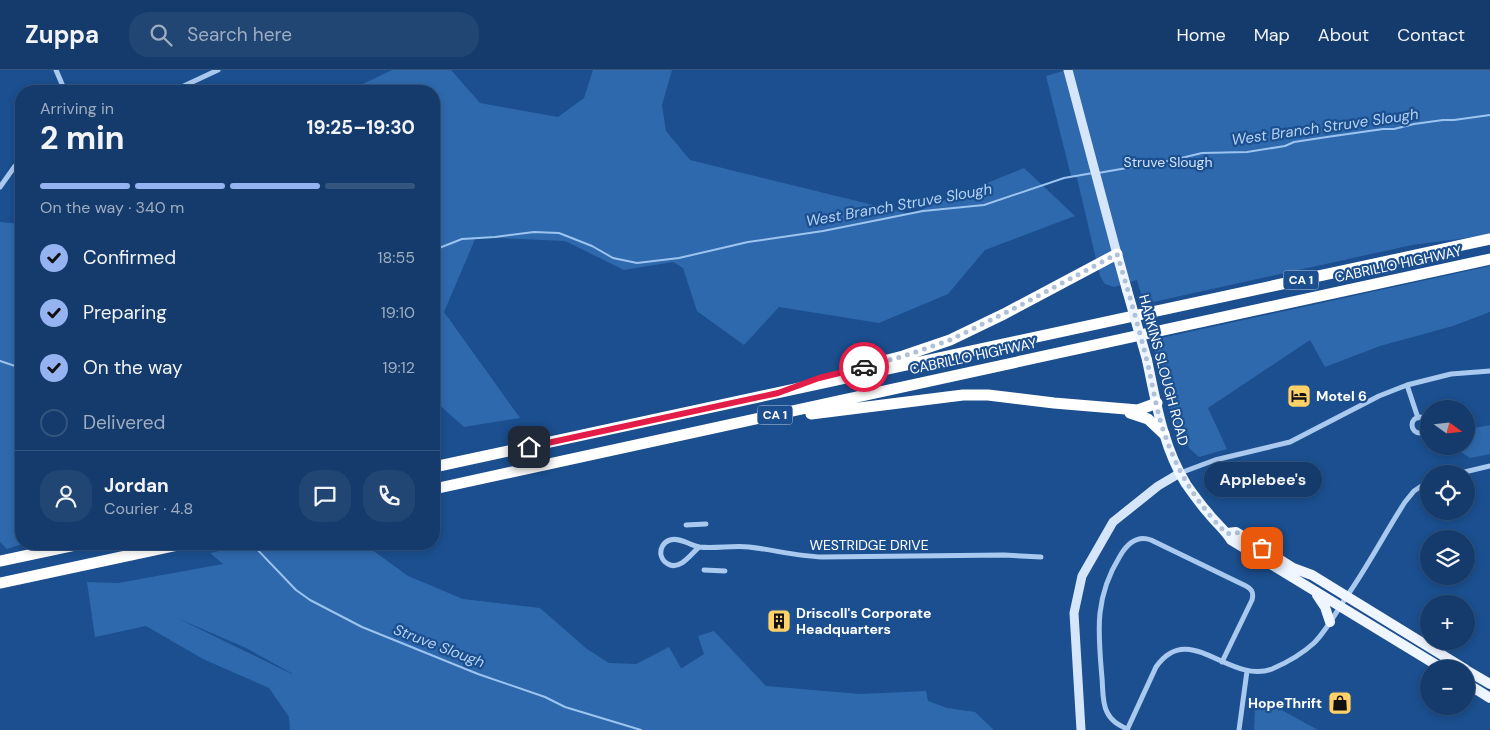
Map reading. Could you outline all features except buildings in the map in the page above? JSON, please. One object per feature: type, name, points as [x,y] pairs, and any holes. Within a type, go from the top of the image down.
[{"type":"highway","name":"CABRILLO HIGHWAY","points":[[440,466],[1490,239]]},
{"type":"highway","points":[[778,393],[819,378],[898,358],[950,340],[1117,254]]},
{"type":"highway","name":"CABRILLO HIGHWAY","points":[[440,488],[1490,259]]},
{"type":"highway","points":[[754,419],[963,395],[988,395],[1136,414],[1148,419],[1164,434]]},
{"type":"highway","points":[[1054,403],[1138,410],[1157,403]]},
{"type":"highway","points":[[0,561],[49,550]]},
{"type":"highway","points":[[0,583],[154,550]]},
{"type":"main road","name":"HARKINS SLOUGH ROAD","points":[[1068,70],[1147,360],[1164,434],[1180,473],[1193,494],[1232,540],[1428,660]]},
{"type":"main road","points":[[1081,730],[1074,613],[1082,576],[1113,522],[1158,486],[1180,473]]},
{"type":"main road","points":[[1227,534],[1236,532],[1293,568],[1312,575],[1450,660]]},
{"type":"main road","points":[[1314,590],[1326,607],[1330,622]]},
{"type":"main road","points":[[1475,675],[1490,684]]},
{"type":"main road","points":[[1475,689],[1490,698]]},
{"type":"street","points":[[56,70],[63,85]]},
{"type":"street","points":[[186,85],[218,70]]},
{"type":"street","points":[[0,187],[15,166]]},
{"type":"street","points":[[1180,473],[1215,460],[1290,442],[1379,396],[1407,385],[1451,374],[1490,371]]},
{"type":"street","points":[[1407,385],[1418,418]]},
{"type":"street","points":[[1475,470],[1490,466]]},
{"type":"street","points":[[1222,662],[1252,600],[1252,591],[1246,586],[1153,541],[1141,538],[1132,542],[1122,554],[1107,581],[1098,625],[1105,706],[1112,720],[1127,729],[1156,667],[1175,651],[1190,649],[1236,668],[1247,671],[1267,670],[1294,658],[1315,642],[1353,588],[1405,502],[1420,487]]},
{"type":"street","points":[[686,525],[706,524]]},
{"type":"street","name":"WESTRIDGE DRIVE","points":[[699,547],[683,563],[677,566],[671,566],[661,558],[662,546],[672,539],[699,547],[748,547],[822,558],[1004,555],[1041,557]]},
{"type":"street","points":[[704,570],[724,571]]},
{"type":"street","points":[[1239,730],[1247,671]]},
{"type":"green space","name":"West Branch Struve Slough","points":[[392,70],[451,70],[480,103],[558,117],[584,98],[593,70],[672,70],[662,105],[666,131],[690,160],[910,214],[1024,168],[1075,216],[985,250],[948,294],[879,323],[779,307],[744,345],[697,311],[683,268],[673,262],[624,270],[565,241],[476,237],[444,312],[520,418],[464,427],[440,405],[440,85],[361,85]]},
{"type":"green space","name":"Struve Slough","points":[[1066,70],[1490,70],[1490,235],[1412,245],[1144,304],[1137,280],[1114,287],[1105,284],[1100,276],[1077,178],[1071,176],[1046,76]]},
{"type":"green space","points":[[0,222],[15,223],[15,546],[7,549],[0,542]]},
{"type":"green space","points":[[1490,266],[1490,312],[1453,326],[1380,346],[1325,367],[1310,340],[1208,408],[1227,449],[1199,457],[1190,449],[1172,419],[1152,340]]},
{"type":"green space","points":[[1490,425],[1490,454],[1470,458],[1466,455],[1475,455],[1475,428]]},
{"type":"green space","name":"Struve Slough","points":[[224,550],[372,550],[408,576],[463,599],[540,608],[587,649],[609,663],[636,664],[669,647],[682,668],[704,654],[698,636],[714,631],[766,686],[860,694],[926,691],[928,701],[947,708],[975,712],[994,730],[290,730],[289,717],[269,688],[203,659],[146,626],[95,637],[87,582],[118,583],[223,564],[210,553]],"holes":[[[177,618],[246,648],[292,674]]]},
{"type":"green space","points":[[1255,706],[1276,707],[1318,730],[1254,730]]},
{"type":"waterway","name":"West Branch Struve Slough","points":[[1098,173],[1202,153],[1247,152],[1285,146],[1294,142],[1490,115]]},
{"type":"waterway","name":"West Branch Struve Slough","points":[[440,248],[462,239],[534,232],[559,233],[592,246],[613,258],[637,263],[679,258],[748,242],[823,231],[923,211],[984,205],[1064,178],[1093,173]]},
{"type":"waterway","name":"West Branch Struve Slough","points":[[0,361],[15,366]]},
{"type":"waterway","name":"Struve Slough","points":[[258,550],[296,590],[310,600],[362,627],[478,674],[545,697],[565,707],[641,730]]},
{"type":"way so far","points":[[864,367],[932,347],[968,332],[1117,254],[1147,360],[1164,434],[1180,473],[1193,494],[1227,534],[1236,532],[1262,548]]},
{"type":"place","name":"Motel 6","points":[[1299,396]]},
{"type":"place","name":"Applebee's","points":[[1262,548]]},
{"type":"place","name":"Driscoll's Corporate Headquarters","points":[[779,621]]},
{"type":"place","name":"HopeThrift","points":[[1340,703]]},
{"type":"route","points":[[529,447],[778,393],[819,378],[864,367]]}]
